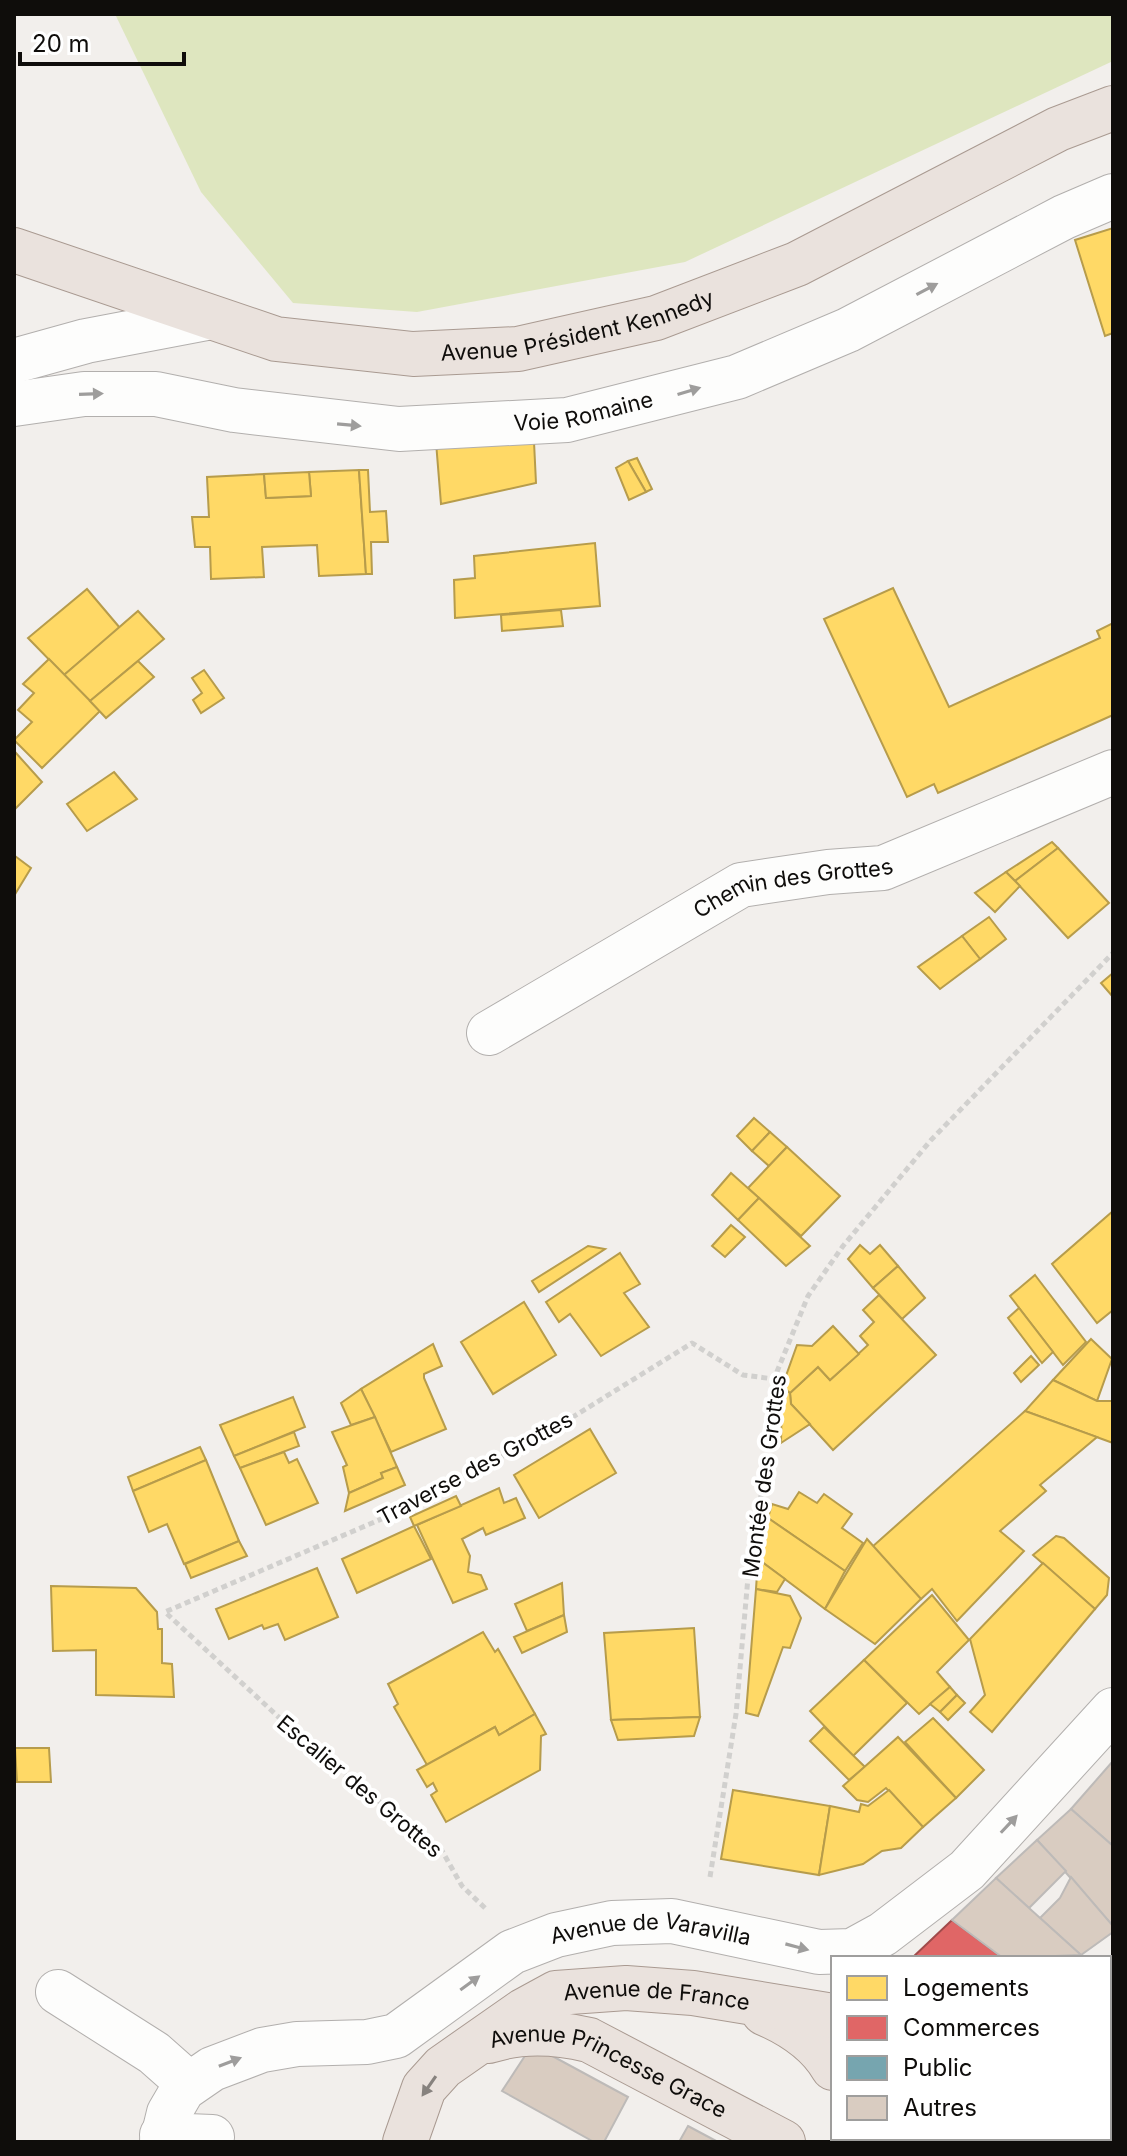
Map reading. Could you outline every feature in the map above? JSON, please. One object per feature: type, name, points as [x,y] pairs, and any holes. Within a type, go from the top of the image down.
[{"type":"main road","name":"Avenue Président Kennedy","points":[[15,252],[276,339],[413,354],[518,349],[656,318],[797,264],[1058,129],[1113,108]]},
{"type":"main road","name":"Avenue de France","points":[[405,2142],[424,2088],[443,2067],[523,2011],[556,1993],[626,1988],[693,1993],[743,2004],[831,2016]]},
{"type":"main road","points":[[743,2004],[787,2022],[824,2052],[831,2064]]},
{"type":"main road","name":"Avenue Princesse Grace","points":[[475,2046],[504,2036],[532,2032],[562,2033],[589,2040],[783,2142]]},
{"type":"street","name":"Voie Romaine","points":[[14,404],[84,394],[156,394],[234,410],[399,429],[567,420],[737,377],[848,330],[1064,217],[1113,196]]},
{"type":"street","points":[[14,361],[86,341],[207,318]]},
{"type":"street","name":"Chemin des Grottes","points":[[489,1033],[741,885],[828,872],[883,868],[1113,772]]},
{"type":"street","name":"Avenue de Varavilla","points":[[162,2139],[169,2113],[189,2084],[212,2069],[262,2050],[297,2044],[367,2042],[396,2036],[512,1952],[556,1935],[612,1923],[672,1921],[819,1952],[852,1951],[883,1934],[967,1870],[1113,1710]]},
{"type":"street","points":[[58,1992],[87,2007],[154,2053],[189,2084]]},
{"type":"street","points":[[162,2139],[212,2137]]},
{"type":"path","name":"Montée des Grottes","points":[[708,1889],[736,1714],[749,1566],[769,1448],[774,1379],[808,1296],[843,1246],[931,1140],[1113,953]]},
{"type":"path","name":"Traverse des Grottes","points":[[165,1612],[414,1505],[568,1420],[692,1343],[743,1375],[774,1379]]},
{"type":"path","name":"Escalier des Grottes","points":[[165,1612],[324,1759],[441,1849],[462,1886],[488,1911]]},
{"type":"green space","points":[[115,14],[1113,14],[1113,61],[685,262],[417,312],[293,303],[201,192]]},
{"type":"building: Logements","points":[[1113,228],[1113,333],[1105,336],[1075,240]]},
{"type":"building: Logements","points":[[436,442],[534,442],[536,483],[441,504]]},
{"type":"building: Logements","points":[[637,458],[652,489],[646,492],[628,461]]},
{"type":"building: Logements","points":[[628,461],[646,492],[629,500],[616,468]]},
{"type":"building: Logements","points":[[359,470],[366,574],[319,576],[317,545],[262,547],[264,577],[211,579],[210,547],[195,547],[192,517],[209,517],[207,477],[264,474],[266,498],[311,496],[309,472]]},
{"type":"building: Logements","points":[[359,470],[368,470],[370,512],[386,511],[388,542],[371,542],[372,574],[366,574]]},
{"type":"building: Logements","points":[[309,472],[311,496],[266,498],[264,474]]},
{"type":"building: Logements","points":[[595,543],[600,606],[455,618],[454,580],[475,578],[474,556]]},
{"type":"building: Logements","points":[[893,588],[949,707],[1100,638],[1097,631],[1113,623],[1113,715],[938,793],[934,784],[907,797],[824,619]]},
{"type":"building: Logements","points":[[87,589],[120,628],[64,675],[28,638]]},
{"type":"building: Logements","points":[[561,610],[563,626],[502,631],[501,615]]},
{"type":"building: Logements","points":[[138,611],[164,639],[90,701],[64,675]]},
{"type":"building: Logements","points":[[49,659],[100,711],[42,768],[14,740],[32,722],[18,710],[34,693],[23,684]]},
{"type":"building: Logements","points":[[138,661],[154,677],[106,718],[90,701]]},
{"type":"building: Logements","points":[[204,670],[224,698],[201,713],[193,700],[202,693],[192,678]]},
{"type":"building: Logements","points":[[16,753],[42,782],[14,810],[14,755]]},
{"type":"building: Logements","points":[[114,772],[137,799],[87,831],[67,804]]},
{"type":"building: Logements","points":[[1052,842],[1058,848],[1015,881],[1006,872]]},
{"type":"building: Logements","points":[[1058,848],[1109,903],[1068,938],[1015,881]]},
{"type":"building: Logements","points":[[14,858],[31,868],[14,896]]},
{"type":"building: Logements","points":[[1006,872],[1020,886],[995,912],[975,893]]},
{"type":"building: Logements","points":[[989,917],[1006,939],[980,959],[962,936]]},
{"type":"building: Logements","points":[[962,936],[980,959],[940,989],[918,967]]},
{"type":"building: Logements","points":[[1113,973],[1113,997],[1101,983]]},
{"type":"building: Logements","points":[[754,1118],[770,1132],[752,1151],[737,1136]]},
{"type":"building: Logements","points":[[770,1132],[787,1147],[769,1166],[752,1151]]},
{"type":"building: Logements","points":[[787,1147],[840,1196],[801,1236],[748,1188]]},
{"type":"building: Logements","points":[[731,1173],[759,1198],[738,1220],[712,1195]]},
{"type":"building: Logements","points":[[759,1198],[810,1246],[786,1266],[738,1220]]},
{"type":"building: Logements","points":[[1113,1211],[1113,1310],[1097,1323],[1052,1264]]},
{"type":"building: Logements","points":[[731,1225],[745,1237],[725,1257],[712,1246]]},
{"type":"building: Logements","points":[[860,1245],[870,1254],[880,1245],[898,1266],[873,1288],[848,1259]]},
{"type":"building: Logements","points":[[588,1246],[605,1249],[539,1292],[532,1281]]},
{"type":"building: Logements","points":[[620,1253],[640,1284],[624,1293],[649,1327],[601,1356],[570,1314],[559,1322],[546,1302]]},
{"type":"building: Logements","points":[[898,1266],[925,1298],[902,1319],[873,1288]]},
{"type":"building: Logements","points":[[1035,1275],[1086,1342],[1063,1365],[1010,1296]]},
{"type":"building: Logements","points":[[879,1295],[936,1355],[833,1450],[791,1404],[790,1393],[818,1367],[830,1380],[868,1345],[860,1336],[874,1322],[863,1310]]},
{"type":"building: Logements","points":[[524,1302],[556,1355],[493,1394],[461,1342]]},
{"type":"building: Logements","points":[[1019,1308],[1053,1352],[1042,1363],[1008,1318]]},
{"type":"building: Logements","points":[[833,1326],[859,1354],[830,1380],[818,1367],[790,1393],[782,1387],[797,1345],[812,1346]]},
{"type":"building: Logements","points":[[1091,1339],[1112,1359],[1097,1401],[1053,1380]]},
{"type":"building: Logements","points":[[433,1344],[442,1366],[424,1374],[424,1378],[446,1429],[391,1452],[361,1389]]},
{"type":"building: Logements","points":[[1031,1356],[1039,1365],[1021,1382],[1014,1373]]},
{"type":"building: Logements","points":[[1053,1380],[1097,1401],[1113,1401],[1113,1443],[1025,1411]]},
{"type":"building: Logements","points":[[782,1387],[790,1393],[791,1404],[810,1424],[781,1443]]},
{"type":"building: Logements","points":[[361,1389],[375,1417],[351,1425],[341,1403]]},
{"type":"building: Logements","points":[[293,1397],[305,1427],[234,1456],[220,1425]]},
{"type":"building: Logements","points":[[1025,1411],[1097,1437],[1040,1485],[1046,1491],[1000,1531],[1024,1551],[957,1621],[932,1589],[921,1599],[872,1547]]},
{"type":"building: Logements","points":[[375,1417],[397,1467],[381,1473],[383,1478],[349,1493],[343,1467],[347,1465],[332,1432]]},
{"type":"building: Logements","points":[[590,1429],[616,1473],[539,1518],[514,1475]]},
{"type":"building: Logements","points":[[294,1432],[299,1446],[240,1468],[234,1456]]},
{"type":"building: Logements","points":[[200,1447],[206,1460],[133,1491],[128,1477]]},
{"type":"building: Logements","points":[[284,1452],[289,1463],[297,1459],[318,1503],[266,1525],[240,1468]]},
{"type":"building: Logements","points":[[206,1460],[239,1541],[184,1564],[167,1524],[149,1532],[133,1491]]},
{"type":"building: Logements","points":[[397,1467],[405,1485],[345,1511],[349,1493],[383,1478],[381,1473]]},
{"type":"building: Logements","points":[[499,1488],[504,1503],[516,1498],[525,1518],[486,1535],[483,1528],[462,1539],[470,1556],[468,1572],[481,1575],[487,1589],[453,1603],[417,1525]]},
{"type":"building: Logements","points":[[799,1492],[817,1503],[824,1494],[852,1514],[842,1528],[863,1543],[845,1571],[768,1518],[772,1504],[788,1509]]},
{"type":"building: Logements","points":[[456,1496],[461,1506],[414,1526],[410,1517]]},
{"type":"building: Logements","points":[[768,1518],[845,1571],[825,1609],[758,1559]]},
{"type":"building: Logements","points":[[414,1526],[431,1559],[357,1593],[342,1559]]},
{"type":"building: Logements","points":[[1056,1536],[1064,1538],[1109,1578],[1107,1595],[1095,1609],[1033,1555]]},
{"type":"building: Logements","points":[[867,1539],[921,1599],[875,1644],[825,1609]]},
{"type":"building: Logements","points":[[239,1541],[247,1556],[191,1578],[185,1564]]},
{"type":"building: Logements","points":[[758,1559],[785,1579],[777,1592],[756,1589]]},
{"type":"building: Logements","points":[[1043,1563],[1095,1609],[992,1732],[970,1712],[985,1695],[970,1639]]},
{"type":"building: Logements","points":[[317,1568],[338,1617],[285,1640],[278,1624],[264,1629],[262,1625],[229,1639],[216,1609]]},
{"type":"building: Logements","points":[[562,1583],[564,1615],[527,1631],[515,1604]]},
{"type":"building: Logements","points":[[51,1586],[136,1588],[157,1612],[158,1629],[162,1629],[162,1663],[172,1664],[174,1697],[96,1695],[96,1650],[53,1651]]},
{"type":"building: Logements","points":[[756,1589],[790,1596],[801,1618],[790,1648],[783,1647],[758,1716],[746,1713]]},
{"type":"building: Logements","points":[[932,1595],[969,1640],[937,1672],[950,1687],[919,1714],[864,1660]]},
{"type":"building: Logements","points":[[564,1615],[567,1632],[522,1653],[514,1637]]},
{"type":"building: Logements","points":[[694,1628],[700,1717],[611,1720],[604,1633]]},
{"type":"building: Logements","points":[[483,1632],[495,1652],[498,1649],[535,1714],[499,1735],[495,1727],[427,1765],[394,1707],[398,1704],[388,1684]]},
{"type":"building: Logements","points":[[864,1660],[907,1703],[853,1756],[810,1711]]},
{"type":"building: Logements","points":[[950,1687],[957,1695],[940,1712],[930,1704]]},
{"type":"building: Logements","points":[[957,1695],[965,1703],[948,1720],[940,1712]]},
{"type":"building: Logements","points":[[535,1714],[546,1734],[541,1736],[540,1770],[446,1822],[431,1795],[437,1791],[433,1783],[427,1787],[417,1770],[495,1727],[499,1735]]},
{"type":"building: Logements","points":[[700,1717],[694,1736],[618,1740],[611,1720]]},
{"type":"building: Logements","points":[[933,1718],[984,1770],[956,1798],[905,1742]]},
{"type":"building: Logements","points":[[824,1727],[865,1767],[849,1780],[810,1741]]},
{"type":"building: Logements","points":[[898,1737],[956,1798],[923,1827],[886,1788],[868,1802],[857,1800],[843,1786]]},
{"type":"building: Logements","points":[[15,1748],[49,1748],[51,1782],[17,1782]]},
{"type":"building: Logements","points":[[733,1790],[830,1806],[819,1875],[721,1859]]},
{"type":"building: Logements","points":[[889,1790],[923,1827],[901,1848],[882,1851],[863,1864],[819,1875],[830,1806],[859,1812],[861,1804],[868,1806]]},
{"type":"building: Logements","points":[[1113,2018],[1113,2127],[1111,2125]]},
{"type":"building: Commerces","points":[[952,1920],[1000,1956],[914,1956]]},
{"type":"building: Public","points":[[1111,2125],[1113,2127],[1113,2142],[1026,2140],[1111,2140]]},
{"type":"building: Autres","points":[[1113,1761],[1113,1846],[1071,1809]]},
{"type":"building: Autres","points":[[1071,1809],[1113,1846],[1113,1926],[1037,1840]]},
{"type":"building: Autres","points":[[1037,1840],[1066,1871],[1029,1908],[996,1878]]},
{"type":"building: Autres","points":[[1071,1877],[1113,1926],[1113,1932],[1081,1955],[1040,1918],[1060,1898]]},
{"type":"building: Autres","points":[[996,1878],[1081,1955],[1000,1956],[952,1920]]},
{"type":"building: Autres","points":[[532,2045],[628,2097],[604,2142],[594,2142],[502,2091]]},
{"type":"building: Autres","points":[[688,2126],[718,2142],[679,2142]]}]
